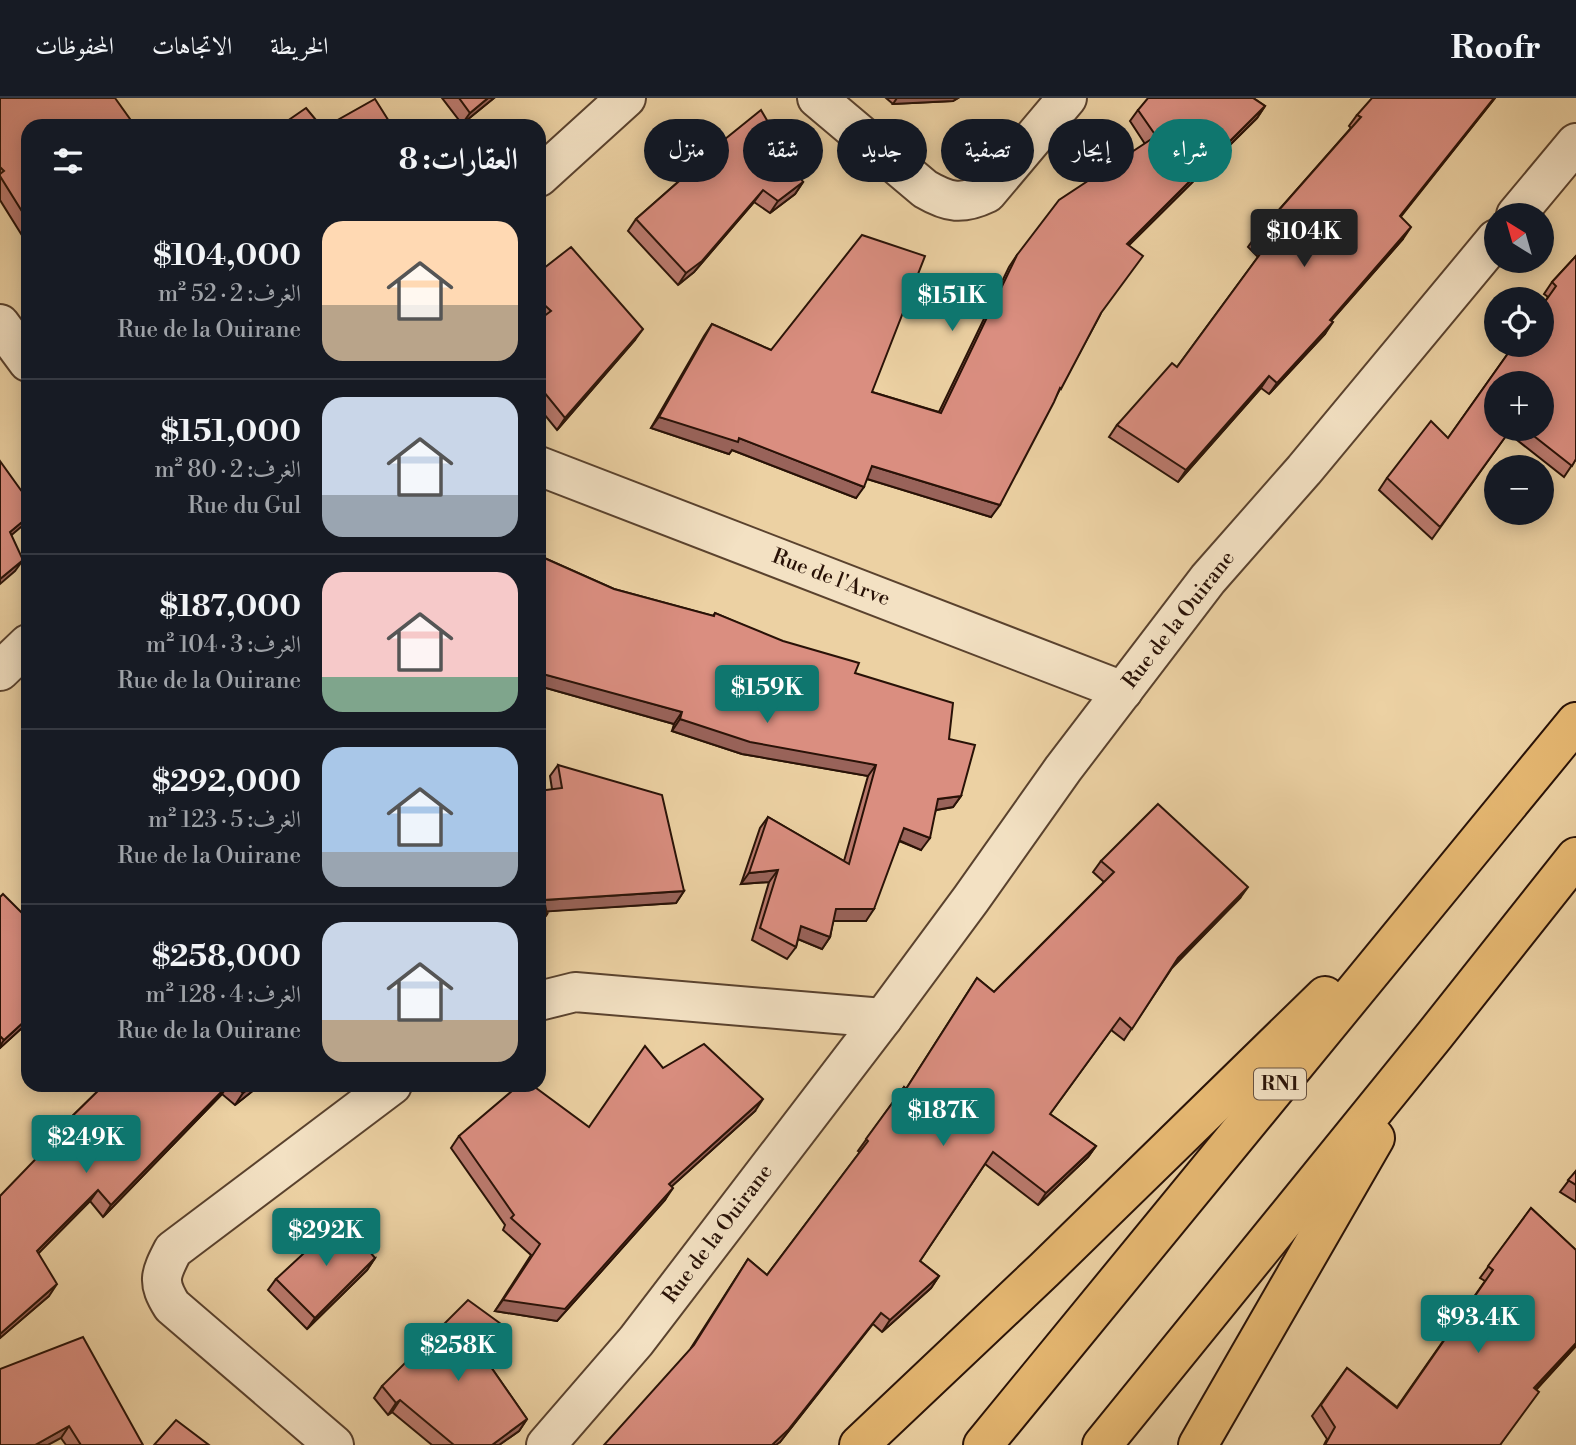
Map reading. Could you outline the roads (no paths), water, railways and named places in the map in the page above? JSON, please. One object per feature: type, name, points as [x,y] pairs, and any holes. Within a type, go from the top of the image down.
[{"type":"highway","name":"RN1","points":[[983,1445],[1576,722]]},
{"type":"highway","points":[[1102,1445],[1576,857]]},
{"type":"highway","points":[[859,1445],[1044,1270],[1464,860]]},
{"type":"highway","points":[[1198,1445],[1434,1036]]},
{"type":"street","points":[[546,171],[626,98]]},
{"type":"street","points":[[817,98],[925,190],[940,198],[957,202],[974,199],[988,192],[1067,98]]},
{"type":"street","points":[[1526,203],[1576,143]]},
{"type":"street","name":"Rue de la Ouirane","points":[[546,1445],[636,1341],[883,1018],[1063,769],[1208,579],[1304,470],[1484,253]]},
{"type":"street","points":[[0,324],[21,352]]},
{"type":"street","name":"Rue de l'Arve","points":[[546,469],[1122,691]]},
{"type":"street","points":[[0,671],[21,651]]},
{"type":"street","points":[[546,999],[575,992],[883,1018]]},
{"type":"street","points":[[334,1445],[172,1306],[163,1292],[160,1280],[173,1250],[383,1092]]}]
